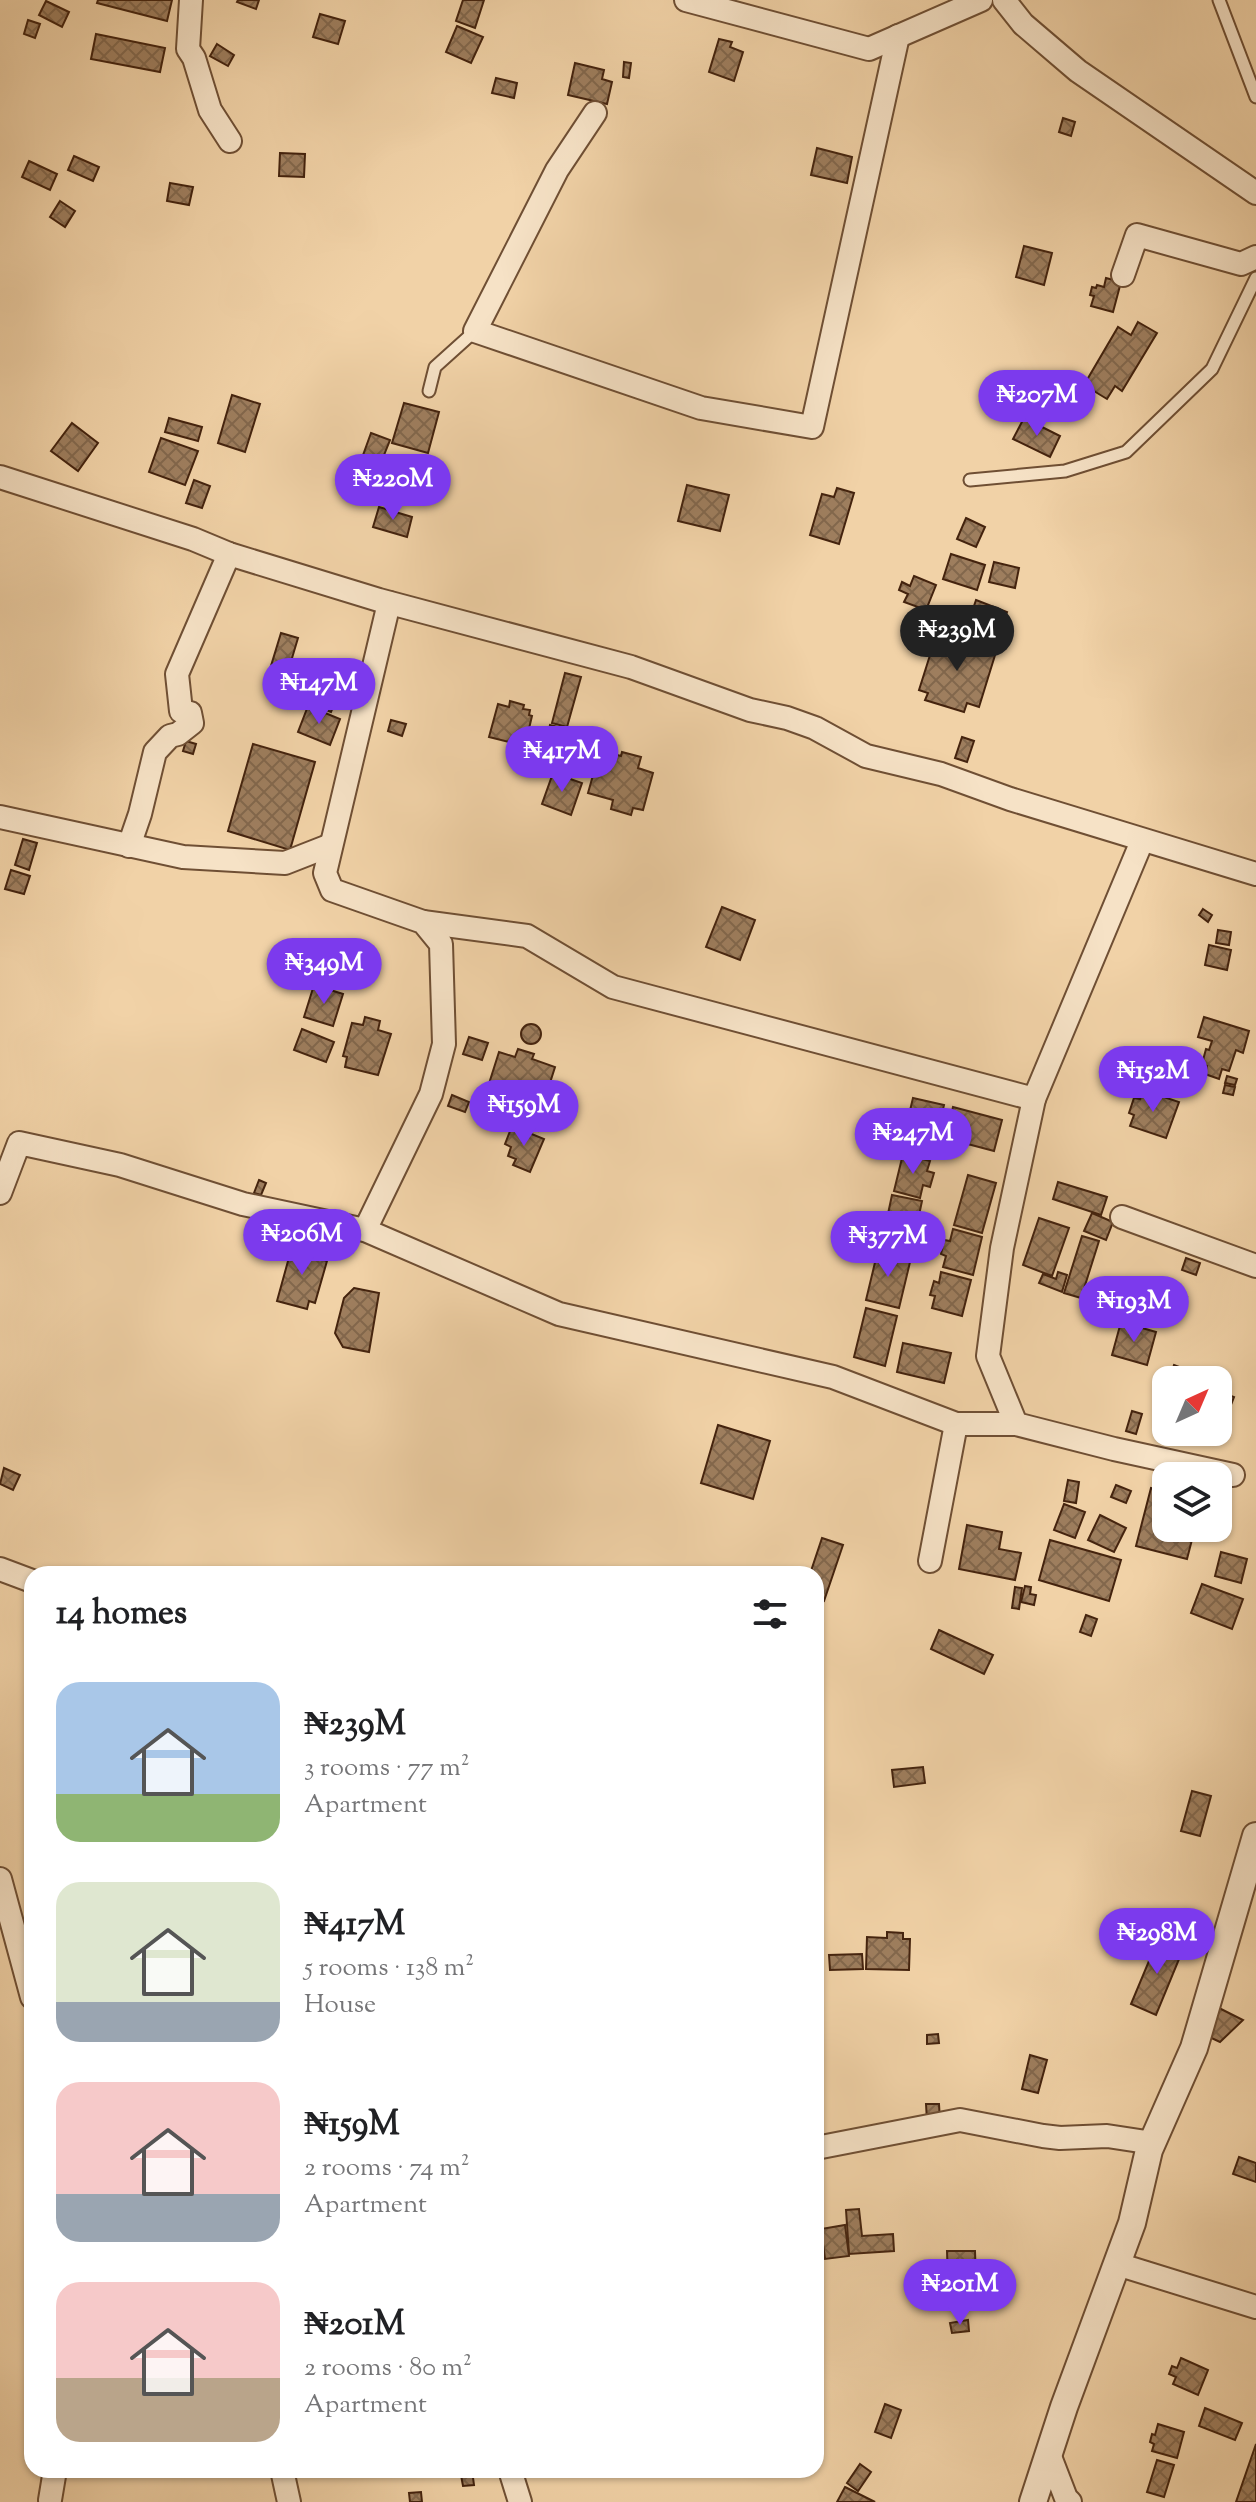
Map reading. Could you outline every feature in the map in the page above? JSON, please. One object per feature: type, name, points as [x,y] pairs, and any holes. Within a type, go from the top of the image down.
[{"type":"street","points":[[191,0],[188,49],[194,58],[210,110],[230,141]]},
{"type":"street","points":[[686,0],[869,49],[981,0]]},
{"type":"street","points":[[1004,0],[1023,24],[1078,71],[1256,193]]},
{"type":"street","points":[[595,113],[557,170],[475,331],[701,408],[812,427],[898,36]]},
{"type":"street","points":[[1123,275],[1137,235],[1241,264],[1256,257]]},
{"type":"street","points":[[0,477],[193,539],[229,554],[389,603],[631,667],[750,710],[815,728],[866,756],[941,774],[1142,841],[1256,874]]},
{"type":"street","points":[[129,846],[155,752],[170,736],[192,723],[190,713],[181,711],[177,674],[229,554]]},
{"type":"street","points":[[389,603],[325,873],[332,890],[423,922],[527,936],[613,987],[1034,1099]]},
{"type":"street","points":[[0,817],[183,857],[285,863],[331,845]]},
{"type":"street","points":[[1016,1424],[988,1356],[1002,1248],[1034,1099],[1142,841]]},
{"type":"street","points":[[365,1230],[431,1094],[444,1044],[441,944],[423,922]]},
{"type":"street","points":[[0,1193],[19,1143],[120,1165],[243,1204],[365,1230],[559,1314],[833,1377],[956,1424],[1016,1424],[1233,1475]]},
{"type":"street","points":[[1122,1217],[1256,1266]]},
{"type":"street","points":[[930,1561],[956,1424]]},
{"type":"street","points":[[0,1569],[24,1578]]},
{"type":"street","points":[[1033,2502],[1132,2223],[1149,2150],[1194,2048],[1256,1836]]},
{"type":"street","points":[[0,1879],[24,1968]]},
{"type":"street","points":[[824,2146],[960,2120],[1043,2136],[1107,2136],[1153,2143]]},
{"type":"street","points":[[1117,2264],[1256,2307]]},
{"type":"street","points":[[1049,2454],[1070,2502]]},
{"type":"street","points":[[50,2500],[54,2478]]},
{"type":"street","points":[[284,2478],[289,2502]]},
{"type":"street","points":[[512,2478],[520,2502]]},
{"type":"lane","points":[[1219,0],[1256,97]]},
{"type":"lane","points":[[970,480],[1065,471],[1126,452],[1212,369],[1256,278]]},
{"type":"lane","points":[[429,391],[435,367],[475,331]]},
{"type":"building","points":[[98,0],[172,0],[167,21],[97,3]]},
{"type":"building","points":[[238,0],[259,0],[256,9]]},
{"type":"building","points":[[463,0],[484,0],[475,28],[456,21]]},
{"type":"building","points":[[46,1],[69,12],[62,27],[39,15]]},
{"type":"building","points":[[320,14],[345,21],[338,44],[313,37]]},
{"type":"building","points":[[28,20],[40,24],[35,38],[24,34]]},
{"type":"building","points":[[457,26],[483,37],[471,63],[446,52]]},
{"type":"building","points":[[96,34],[165,48],[160,72],[91,59]]},
{"type":"building","points":[[719,39],[732,42],[730,47],[743,52],[734,81],[709,72]]},
{"type":"building","points":[[217,44],[234,55],[228,66],[210,56]]},
{"type":"building","points":[[624,62],[631,63],[629,78],[623,77]]},
{"type":"building","points":[[575,63],[604,70],[602,79],[612,82],[607,104],[568,95]]},
{"type":"building","points":[[496,78],[517,83],[514,98],[492,93]]},
{"type":"building","points":[[1063,118],[1075,122],[1071,136],[1059,132]]},
{"type":"building","points":[[817,148],[852,157],[847,183],[811,175]]},
{"type":"building","points":[[280,153],[305,154],[304,177],[279,176]]},
{"type":"building","points":[[74,156],[99,167],[93,181],[68,170]]},
{"type":"building","points":[[29,161],[57,174],[50,190],[22,177]]},
{"type":"building","points":[[170,183],[193,187],[189,205],[167,201]]},
{"type":"building","points":[[60,201],[75,211],[65,227],[50,217]]},
{"type":"building","points":[[1024,246],[1052,253],[1044,285],[1016,277]]},
{"type":"building","points":[[1106,278],[1121,282],[1113,312],[1091,306],[1094,296],[1090,295],[1092,287],[1104,287]]},
{"type":"building","points":[[1138,322],[1157,333],[1122,391],[1115,386],[1107,399],[1084,385],[1118,327],[1131,335]]},
{"type":"building","points":[[232,395],[260,404],[245,452],[218,443]]},
{"type":"building","points":[[404,403],[439,412],[428,453],[392,443]]},
{"type":"building","points":[[169,418],[202,427],[198,441],[165,432]]},
{"type":"building","points":[[1024,418],[1060,436],[1050,457],[1013,439]]},
{"type":"building","points":[[72,423],[98,443],[78,471],[51,451]]},
{"type":"building","points":[[371,433],[390,440],[380,465],[362,458]]},
{"type":"building","points":[[161,438],[198,451],[185,485],[149,472]]},
{"type":"building","points":[[194,480],[210,486],[202,508],[186,503]]},
{"type":"building","points":[[687,485],[729,495],[720,531],[678,521]]},
{"type":"building","points":[[837,488],[854,493],[839,544],[810,535],[822,494],[834,497]]},
{"type":"building","points":[[379,507],[412,517],[407,537],[373,527]]},
{"type":"building","points":[[966,518],[985,527],[976,547],[957,539]]},
{"type":"building","points":[[951,554],[985,565],[977,590],[943,579]]},
{"type":"building","points":[[994,562],[1019,568],[1015,588],[989,582]]},
{"type":"building","points":[[914,576],[936,585],[926,610],[904,602],[908,594],[899,590],[902,582],[910,586]]},
{"type":"building","points":[[976,600],[1007,612],[998,636],[968,624]]},
{"type":"building","points":[[281,633],[298,638],[284,685],[267,679]]},
{"type":"building","points":[[937,633],[996,652],[979,707],[967,703],[964,712],[925,700],[928,693],[919,690]]},
{"type":"building","points":[[293,673],[316,679],[312,692],[290,686]]},
{"type":"building","points":[[565,673],[581,677],[567,727],[552,723]]},
{"type":"building","points":[[326,700],[335,702],[331,712],[323,709]]},
{"type":"building","points":[[510,701],[524,705],[523,709],[530,710],[529,715],[532,716],[527,737],[522,736],[520,742],[489,737],[498,704],[509,707]]},
{"type":"building","points":[[308,706],[340,719],[330,745],[298,732]]},
{"type":"building","points":[[391,720],[406,724],[402,736],[388,731]]},
{"type":"building","points":[[550,725],[562,728],[554,762],[542,759]]},
{"type":"building","points":[[563,732],[582,736],[581,740],[592,742],[586,770],[557,763]]},
{"type":"building","points":[[962,737],[974,741],[967,762],[955,758]]},
{"type":"building","points":[[186,741],[196,744],[193,754],[183,751]]},
{"type":"building","points":[[253,744],[315,762],[290,850],[228,831]]},
{"type":"building","points":[[606,752],[641,757],[638,768],[653,773],[643,810],[633,808],[631,815],[611,809],[613,800],[588,793],[597,761],[603,762]]},
{"type":"building","points":[[553,773],[582,783],[571,815],[542,804]]},
{"type":"building","points":[[23,839],[37,843],[29,870],[15,865]]},
{"type":"building","points":[[11,870],[30,876],[24,894],[5,889]]},
{"type":"building","points":[[722,907],[755,920],[740,960],[706,947]]},
{"type":"building","points":[[1203,909],[1212,915],[1208,922],[1199,915]]},
{"type":"building","points":[[1218,930],[1231,932],[1229,945],[1216,943]]},
{"type":"building","points":[[1209,945],[1231,950],[1227,970],[1205,965]]},
{"type":"building","points":[[314,985],[343,994],[333,1026],[304,1017]]},
{"type":"building","points":[[365,1017],[380,1021],[378,1030],[391,1034],[378,1075],[345,1067],[347,1057],[343,1056],[352,1023],[363,1025]]},
{"type":"building","points":[[1204,1017],[1249,1031],[1243,1053],[1236,1050],[1229,1071],[1222,1069],[1219,1079],[1205,1074],[1207,1066],[1202,1064],[1212,1041],[1198,1037]]},
{"type":"building","points":[[527,1024],[535,1024],[541,1034],[535,1044],[527,1044],[521,1038],[521,1030]]},
{"type":"building","points":[[302,1029],[334,1042],[326,1062],[294,1050]]},
{"type":"building","points":[[469,1037],[488,1043],[482,1060],[463,1054]]},
{"type":"building","points":[[518,1049],[534,1054],[532,1059],[555,1067],[541,1111],[486,1093],[499,1052],[515,1057]]},
{"type":"building","points":[[1227,1076],[1237,1079],[1235,1085],[1225,1083]]},
{"type":"building","points":[[1225,1085],[1235,1087],[1233,1095],[1223,1093]]},
{"type":"building","points":[[1143,1090],[1179,1102],[1166,1138],[1130,1126],[1134,1115],[1129,1113],[1134,1098],[1140,1099]]},
{"type":"building","points":[[452,1095],[469,1102],[465,1112],[448,1106]]},
{"type":"building","points":[[913,1098],[944,1105],[932,1155],[901,1148]]},
{"type":"building","points":[[953,1107],[1002,1120],[994,1151],[945,1138]]},
{"type":"building","points":[[511,1113],[541,1125],[538,1131],[509,1120]]},
{"type":"building","points":[[512,1126],[544,1139],[530,1172],[513,1165],[516,1159],[508,1156],[511,1147],[505,1144]]},
{"type":"building","points":[[903,1154],[930,1161],[927,1171],[934,1173],[930,1187],[923,1185],[920,1198],[894,1191]]},
{"type":"building","points":[[968,1175],[996,1183],[982,1233],[954,1225]]},
{"type":"building","points":[[259,1180],[266,1183],[261,1195],[254,1193]]},
{"type":"building","points":[[1058,1182],[1107,1197],[1101,1215],[1053,1199]]},
{"type":"building","points":[[892,1195],[922,1201],[911,1253],[881,1247]]},
{"type":"building","points":[[1092,1213],[1113,1222],[1106,1240],[1084,1231]]},
{"type":"building","points":[[1039,1218],[1069,1228],[1052,1276],[1023,1265]]},
{"type":"building","points":[[953,1229],[982,1237],[973,1275],[943,1267],[946,1256],[941,1254],[944,1240],[950,1241]]},
{"type":"building","points":[[1082,1236],[1099,1241],[1081,1298],[1064,1293]]},
{"type":"building","points":[[293,1243],[323,1252],[321,1259],[327,1261],[315,1303],[309,1301],[307,1309],[277,1301]]},
{"type":"building","points":[[878,1250],[911,1258],[899,1308],[866,1300]]},
{"type":"building","points":[[1186,1258],[1200,1263],[1196,1275],[1182,1270]]},
{"type":"building","points":[[941,1272],[971,1280],[962,1316],[932,1308],[935,1296],[930,1295],[934,1281],[939,1283]]},
{"type":"building","points":[[1058,1272],[1067,1275],[1062,1292],[1039,1283],[1043,1274],[1056,1279]]},
{"type":"building","points":[[354,1288],[379,1293],[369,1352],[343,1347],[335,1333],[344,1298]]},
{"type":"building","points":[[1107,1292],[1120,1297],[1116,1309],[1104,1304]]},
{"type":"building","points":[[1176,1293],[1187,1297],[1179,1319],[1168,1315]]},
{"type":"building","points":[[866,1308],[897,1316],[885,1366],[854,1357]]},
{"type":"building","points":[[1121,1322],[1156,1332],[1147,1365],[1112,1355]]},
{"type":"building","points":[[903,1343],[951,1353],[944,1383],[897,1372]]},
{"type":"building","points":[[1132,1411],[1142,1414],[1136,1434],[1126,1431]]},
{"type":"building","points":[[718,1425],[770,1441],[753,1499],[701,1483]]},
{"type":"building","points":[[4,1468],[20,1475],[13,1490],[0,1484]]},
{"type":"building","points":[[1068,1480],[1079,1482],[1076,1503],[1064,1501]]},
{"type":"building","points":[[1116,1485],[1131,1491],[1126,1503],[1111,1497]]},
{"type":"building","points":[[1152,1488],[1152,1542],[1191,1542],[1187,1559],[1136,1546]]},
{"type":"building","points":[[1064,1504],[1085,1512],[1075,1538],[1054,1530]]},
{"type":"building","points":[[1100,1515],[1126,1528],[1114,1552],[1088,1540]]},
{"type":"building","points":[[967,1525],[1002,1532],[999,1549],[1021,1553],[1015,1580],[959,1569]]},
{"type":"building","points":[[822,1538],[843,1545],[824,1601],[824,1566],[813,1566]]},
{"type":"building","points":[[1050,1540],[1121,1560],[1109,1601],[1039,1580]]},
{"type":"building","points":[[1221,1552],[1247,1559],[1241,1583],[1215,1576]]},
{"type":"building","points":[[1202,1584],[1243,1599],[1232,1629],[1191,1613]]},
{"type":"building","points":[[1025,1586],[1031,1587],[1030,1594],[1036,1595],[1034,1605],[1021,1602]]},
{"type":"building","points":[[1015,1587],[1022,1588],[1019,1609],[1012,1608]]},
{"type":"building","points":[[1086,1615],[1097,1619],[1091,1636],[1080,1632]]},
{"type":"building","points":[[939,1630],[993,1655],[984,1674],[931,1649]]},
{"type":"building","points":[[923,1767],[925,1783],[894,1787],[892,1770]]},
{"type":"building","points":[[1192,1791],[1211,1796],[1200,1836],[1181,1831]]},
{"type":"building","points":[[887,1932],[903,1933],[903,1939],[910,1939],[909,1970],[866,1969],[867,1937],[887,1938]]},
{"type":"building","points":[[1159,1937],[1184,1947],[1156,2015],[1131,2004]]},
{"type":"building","points":[[862,1954],[863,1969],[830,1970],[829,1955]]},
{"type":"building","points":[[1217,2007],[1243,2020],[1220,2042],[1205,2035]]},
{"type":"building","points":[[938,2034],[939,2043],[927,2044],[927,2035]]},
{"type":"building","points":[[1030,2055],[1047,2060],[1038,2093],[1022,2089]]},
{"type":"building","points":[[926,2104],[939,2104],[940,2121],[927,2121]]},
{"type":"building","points":[[1239,2157],[1256,2163],[1256,2182],[1233,2174]]},
{"type":"building","points":[[859,2209],[862,2236],[893,2234],[894,2251],[849,2254],[846,2210]]},
{"type":"building","points":[[845,2225],[849,2256],[825,2259],[824,2228]]},
{"type":"building","points":[[947,2251],[975,2251],[976,2282],[968,2282],[968,2288],[956,2288],[957,2281],[948,2281]]},
{"type":"building","points":[[968,2320],[969,2331],[952,2333],[950,2323]]},
{"type":"building","points":[[1181,2358],[1208,2370],[1198,2395],[1173,2384],[1176,2377],[1169,2374],[1172,2366],[1177,2368]]},
{"type":"building","points":[[885,2404],[901,2410],[891,2438],[875,2432]]},
{"type":"building","points":[[1205,2408],[1242,2423],[1235,2440],[1199,2426]]},
{"type":"building","points":[[1158,2424],[1184,2432],[1177,2458],[1152,2451],[1154,2444],[1150,2442]]},
{"type":"building","points":[[1256,2444],[1256,2502],[1236,2502]]},
{"type":"building","points":[[1157,2460],[1174,2465],[1164,2497],[1147,2492]]},
{"type":"building","points":[[860,2464],[871,2472],[858,2491],[847,2483]]},
{"type":"building","points":[[462,2478],[473,2478],[474,2485],[463,2486]]},
{"type":"building","points":[[845,2487],[875,2502],[837,2502]]},
{"type":"building","points":[[421,2492],[422,2502],[410,2502],[409,2493]]}]
